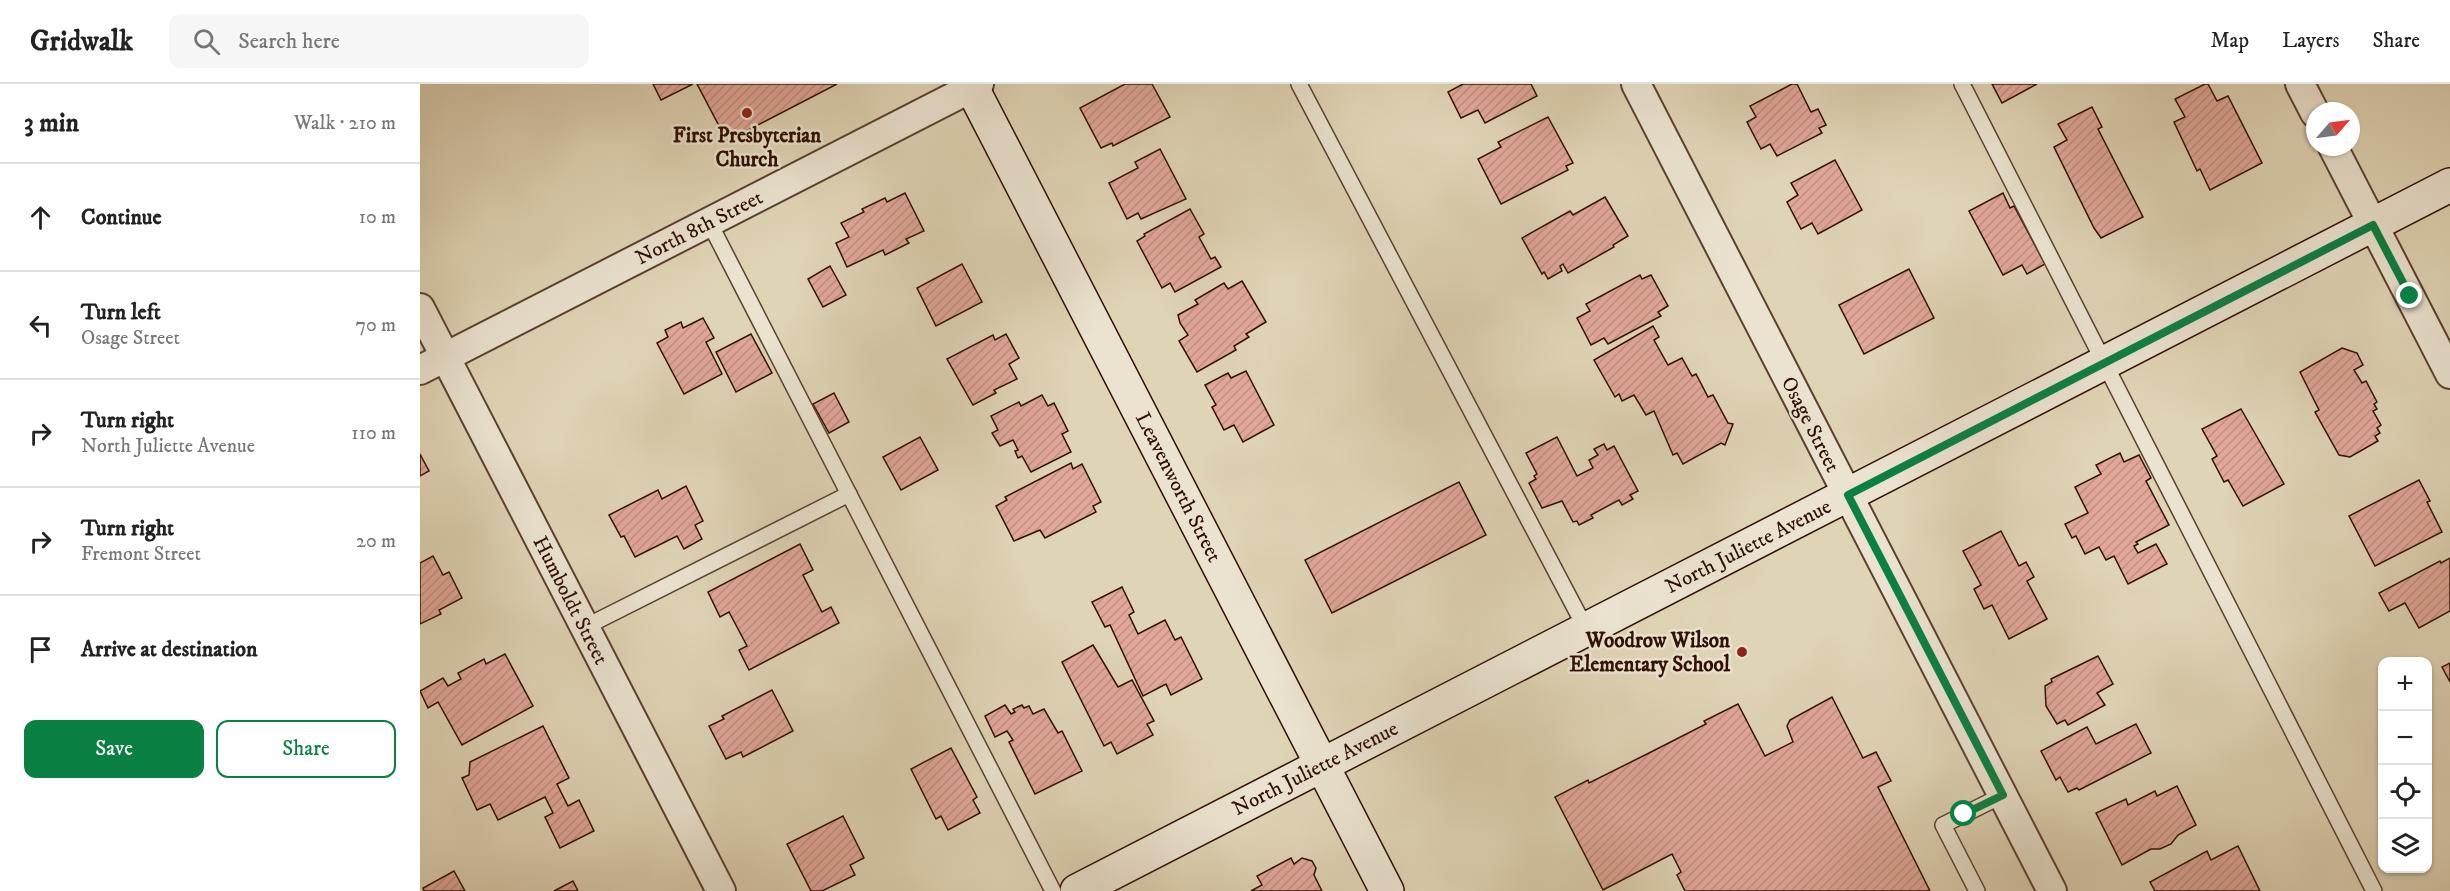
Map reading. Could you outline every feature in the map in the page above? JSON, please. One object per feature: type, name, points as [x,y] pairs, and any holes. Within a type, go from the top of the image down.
[{"type":"street","name":"Osage Street","points":[[1636,84],[2052,891]]},
{"type":"street","points":[[2300,84],[2309,102]]},
{"type":"street","name":"North 8th Street","points":[[420,370],[973,85]]},
{"type":"street","name":"Leavenworth Street","points":[[973,85],[1387,891]]},
{"type":"street","points":[[2337,156],[2450,374]]},
{"type":"street","name":"North Juliette Avenue","points":[[1077,891],[2450,185]]},
{"type":"street","name":"Humboldt Street","points":[[420,308],[721,891]]},
{"type":"lane","points":[[1299,84],[1586,629]]},
{"type":"lane","points":[[1962,84],[2374,891]]},
{"type":"lane","points":[[709,222],[1053,891]]},
{"type":"lane","points":[[585,627],[849,494]]},
{"type":"lane","points":[[1977,891],[1943,825],[2003,795]]},
{"type":"building","name":"First Presbyterian Church","points":[[653,84],[693,84],[661,100]]},
{"type":"building","name":"First Presbyterian Church","points":[[697,84],[837,84],[727,141]]},
{"type":"building","points":[[1125,84],[1152,84],[1170,117],[1113,146],[1112,143],[1101,148],[1080,108]]},
{"type":"building","points":[[1463,84],[1531,84],[1537,96],[1485,123],[1478,110],[1461,118],[1448,92]]},
{"type":"building","points":[[1792,84],[1797,84],[1811,112],[1818,109],[1826,125],[1819,128],[1822,133],[1777,156],[1770,144],[1761,149],[1747,122],[1756,117],[1750,106]]},
{"type":"building","points":[[1992,84],[2037,84],[2002,103]]},
{"type":"building","points":[[2208,84],[2217,101],[2228,96],[2262,163],[2210,190],[2200,169],[2197,171],[2174,122],[2185,117],[2175,99]]},
{"type":"building","points":[[2092,107],[2102,127],[2098,129],[2143,217],[2101,238],[2054,147],[2067,140],[2058,124]]},
{"type":"building","points":[[1548,117],[1573,163],[1566,166],[1568,170],[1501,204],[1478,159],[1501,147],[1498,142]]},
{"type":"building","points":[[1160,149],[1186,199],[1141,219],[1138,213],[1127,219],[1109,183],[1138,168],[1135,162]]},
{"type":"building","points":[[1835,160],[1862,210],[1818,234],[1812,223],[1801,229],[1787,202],[1798,195],[1791,183]]},
{"type":"building","points":[[905,193],[924,231],[906,239],[909,243],[885,255],[883,250],[847,267],[836,243],[849,237],[841,223],[885,198],[887,202]]},
{"type":"building","points":[[2003,193],[2010,208],[2014,206],[2045,264],[2027,274],[2022,265],[2003,275],[1969,211]]},
{"type":"building","points":[[1605,197],[1628,236],[1613,245],[1614,247],[1568,273],[1563,264],[1560,266],[1562,271],[1548,279],[1544,272],[1542,274],[1522,238],[1570,211],[1573,215]]},
{"type":"building","points":[[1190,209],[1204,234],[1199,237],[1211,259],[1215,257],[1221,267],[1175,292],[1170,283],[1162,288],[1137,241],[1145,236],[1144,234]]},
{"type":"building","points":[[962,264],[982,302],[936,326],[917,288]]},
{"type":"building","points":[[830,266],[846,295],[823,307],[808,279]]},
{"type":"building","points":[[1909,269],[1934,318],[1864,354],[1839,305]]},
{"type":"building","points":[[1640,275],[1642,279],[1651,275],[1668,306],[1658,312],[1661,316],[1608,344],[1604,338],[1591,345],[1577,318],[1590,311],[1586,304]]},
{"type":"building","points":[[1242,281],[1266,322],[1246,334],[1249,337],[1234,346],[1236,350],[1197,372],[1179,341],[1188,335],[1178,315],[1198,304],[1195,300],[1224,283],[1228,289]]},
{"type":"building","points":[[703,318],[714,338],[706,342],[722,374],[684,394],[657,343],[668,337],[665,330],[681,322],[683,328]]},
{"type":"building","points":[[1653,326],[1659,337],[1654,340],[1668,365],[1682,358],[1692,376],[1696,374],[1708,397],[1713,395],[1728,423],[1733,424],[1725,445],[1721,443],[1683,464],[1677,453],[1673,455],[1654,411],[1646,415],[1634,395],[1622,401],[1619,394],[1615,397],[1594,360]]},
{"type":"building","points":[[751,334],[772,373],[736,392],[716,352]]},
{"type":"building","points":[[1006,334],[1019,358],[1009,364],[1017,379],[994,390],[996,393],[973,405],[947,359],[993,335],[995,340]]},
{"type":"building","points":[[2342,348],[2357,353],[2363,365],[2354,370],[2362,383],[2366,381],[2377,402],[2374,404],[2377,409],[2373,411],[2381,425],[2377,428],[2380,433],[2375,436],[2378,441],[2350,457],[2339,455],[2315,412],[2319,410],[2300,372]]},
{"type":"building","points":[[1246,371],[1274,425],[1243,442],[1234,425],[1224,430],[1212,407],[1216,405],[1205,385],[1228,373],[1231,378]]},
{"type":"building","points":[[834,393],[849,422],[829,433],[813,404]]},
{"type":"building","points":[[1042,395],[1048,406],[1054,403],[1068,431],[1062,434],[1071,452],[1031,472],[1022,456],[1018,458],[1015,451],[1018,450],[1013,440],[1000,446],[992,433],[998,430],[991,416],[1019,402],[1021,406]]},
{"type":"building","points":[[2241,409],[2284,484],[2243,506],[2228,480],[2224,482],[2212,459],[2217,456],[2202,429]]},
{"type":"building","points":[[920,437],[938,470],[901,490],[883,457]]},
{"type":"building","points":[[1557,437],[1577,476],[1593,468],[1589,460],[1598,455],[1594,449],[1604,444],[1607,450],[1614,446],[1638,491],[1630,495],[1633,499],[1622,505],[1619,500],[1591,515],[1593,518],[1579,525],[1577,521],[1573,522],[1562,501],[1542,508],[1529,483],[1536,479],[1534,476],[1537,474],[1526,453]]},
{"type":"building","points":[[2120,453],[2124,462],[2139,455],[2151,478],[2146,481],[2169,525],[2136,542],[2138,544],[2134,546],[2138,553],[2156,544],[2167,564],[2128,584],[2114,556],[2106,560],[2099,547],[2085,554],[2076,536],[2072,538],[2065,524],[2088,513],[2075,487],[2101,474],[2096,465]]},
{"type":"building","points":[[420,454],[429,471],[420,476]]},
{"type":"building","points":[[1071,463],[1073,469],[1082,464],[1101,502],[1093,506],[1096,512],[1045,538],[1040,530],[1014,541],[996,506],[1007,500],[1005,497]]},
{"type":"building","points":[[2419,480],[2442,532],[2375,566],[2349,516]]},
{"type":"building","points":[[1459,482],[1486,535],[1332,613],[1305,560]]},
{"type":"building","points":[[686,486],[703,521],[695,525],[702,539],[684,549],[677,536],[635,557],[609,515],[658,490],[662,499]]},
{"type":"building","points":[[2001,531],[2019,566],[2026,562],[2034,577],[2027,581],[2047,619],[2009,639],[1992,605],[1984,609],[1974,589],[1981,585],[1963,551]]},
{"type":"building","points":[[800,544],[813,570],[803,575],[822,612],[831,607],[839,623],[749,670],[739,650],[747,646],[729,612],[720,617],[708,592]]},
{"type":"building","points":[[433,556],[443,575],[449,572],[462,598],[439,610],[441,614],[420,624],[420,563]]},
{"type":"building","points":[[2450,558],[2450,611],[2419,628],[2405,603],[2389,611],[2379,593]]},
{"type":"building","points":[[1122,587],[1134,612],[1129,615],[1138,634],[1165,620],[1175,640],[1181,637],[1202,679],[1171,695],[1166,684],[1143,696],[1110,625],[1105,627],[1092,602]]},
{"type":"building","points":[[1093,645],[1118,687],[1132,680],[1154,721],[1147,724],[1153,735],[1117,754],[1111,742],[1104,746],[1062,662]]},
{"type":"building","points":[[505,654],[533,706],[462,745],[438,702],[428,708],[420,691],[443,678],[448,686],[461,679],[458,673],[484,659],[486,664]]},
{"type":"building","points":[[2098,656],[2113,684],[2097,693],[2105,705],[2068,725],[2065,720],[2057,724],[2046,706],[2045,686],[2052,682],[2051,679]]},
{"type":"building","points":[[2450,663],[2450,682],[2442,667]]},
{"type":"building","points":[[772,690],[793,731],[743,757],[741,752],[726,759],[709,726],[724,719],[722,716]]},
{"type":"building","points":[[1832,697],[1863,758],[1876,752],[1891,781],[1878,787],[1930,891],[1685,891],[1677,875],[1681,872],[1672,854],[1603,890],[1555,797],[1651,752],[1706,724],[1704,721],[1738,704],[1765,756],[1793,742],[1787,726],[1790,720]]},
{"type":"building","points":[[1005,705],[1011,714],[1015,712],[1013,709],[1022,705],[1024,708],[1029,706],[1033,714],[1044,709],[1058,733],[1062,731],[1082,771],[1035,794],[1009,742],[1013,740],[1007,731],[995,737],[985,716]]},
{"type":"building","points":[[2136,724],[2151,753],[2079,790],[2077,788],[2068,792],[2060,777],[2056,780],[2041,751],[2087,727],[2096,744]]},
{"type":"building","points":[[543,726],[569,778],[557,784],[568,806],[579,800],[594,831],[560,848],[545,817],[553,813],[545,797],[498,820],[490,804],[477,810],[462,778],[469,775],[470,762]]},
{"type":"building","points":[[951,748],[977,797],[973,800],[980,813],[948,830],[941,816],[936,819],[911,769]]},
{"type":"building","points":[[2177,786],[2196,825],[2178,835],[2171,844],[2160,849],[2151,849],[2122,865],[2096,813],[2126,799],[2128,805],[2155,791],[2157,796]]},
{"type":"building","points":[[843,816],[864,858],[850,865],[855,875],[822,891],[811,891],[787,844]]},
{"type":"building","points":[[2238,846],[2260,891],[2155,891],[2150,882],[2207,851],[2211,860]]},
{"type":"building","points":[[1291,858],[1294,864],[1302,858],[1312,861],[1316,868],[1314,875],[1322,891],[1251,891],[1262,885],[1257,876]]},
{"type":"building","points":[[454,871],[465,891],[424,891],[423,888]]},
{"type":"building","points":[[573,881],[578,891],[554,891]]},
{"type":"place","name":"First Presbyterian Church","points":[[747,113]]},
{"type":"place","name":"Woodrow Wilson Elementary School","points":[[1742,652]]},
{"type":"route","points":[[1964,814],[2003,795],[1848,495],[2373,225],[2410,296]]}]
